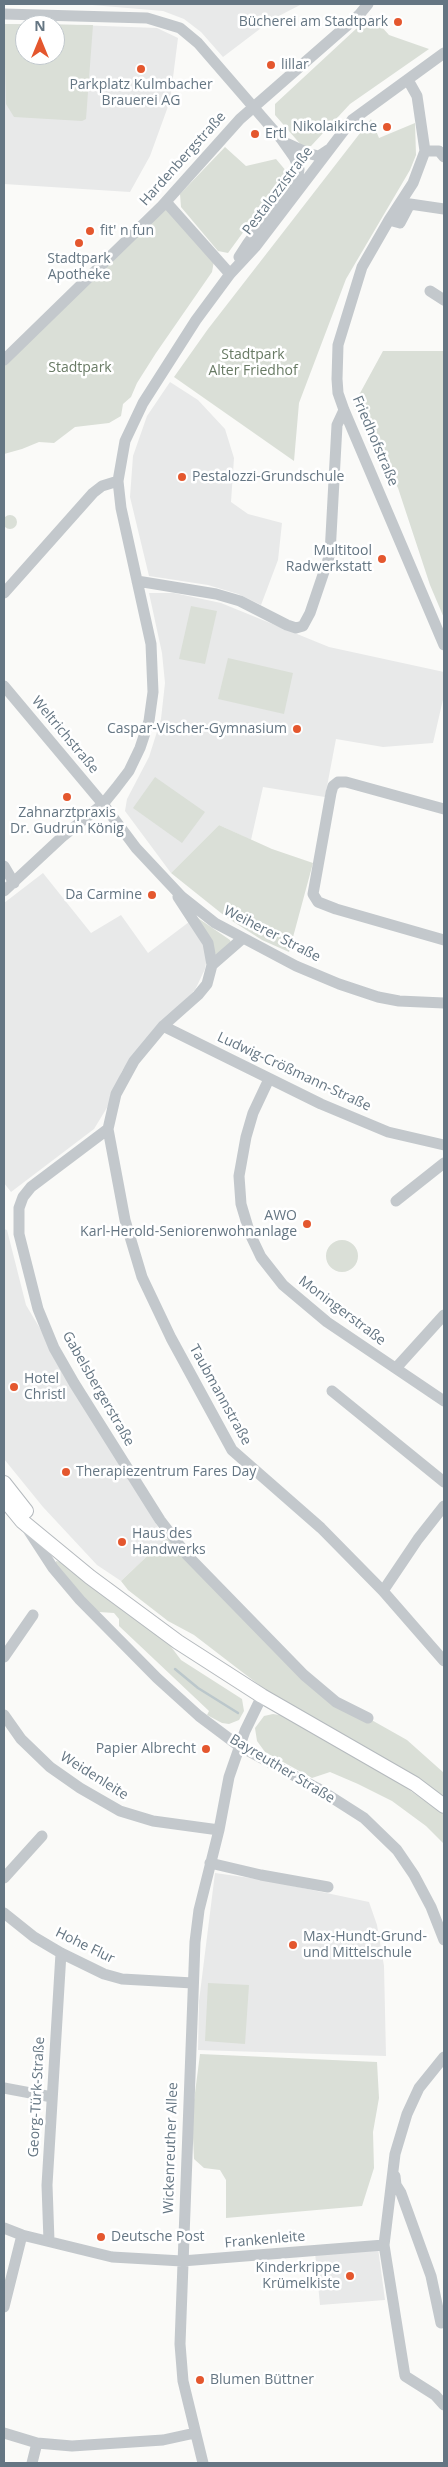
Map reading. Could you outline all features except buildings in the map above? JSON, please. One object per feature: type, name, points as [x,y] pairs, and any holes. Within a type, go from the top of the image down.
[{"type":"main road","name":"Bayreuther Straße","points":[[4,1483],[48,1542]]},
{"type":"main road","name":"Bayreuther Straße","points":[[4,1499],[22,1521],[90,1577],[178,1642],[262,1696],[402,1777],[444,1806]]},
{"type":"street","name":"Hardenbergstraße","points":[[4,360],[166,202],[252,107],[359,15],[368,4]]},
{"type":"street","points":[[4,14],[147,18],[180,28],[198,43],[282,140],[310,154],[319,156],[328,150]]},
{"type":"street","name":"Pestalozzistraße","points":[[230,274],[256,246],[352,120],[444,53]]},
{"type":"street","name":"Friedhofstraße","points":[[408,80],[417,96],[425,151],[413,184],[389,220],[362,267],[338,345],[338,393],[444,645]]},
{"type":"street","name":"Pestalozzistraße","points":[[4,891],[62,837],[103,804],[129,771],[140,748],[149,721],[152,692],[151,644],[121,508],[118,481],[125,441],[142,403],[168,360],[230,274],[248,243],[298,176],[299,169],[294,157],[282,140]]},
{"type":"street","points":[[425,151],[442,151]]},
{"type":"street","points":[[166,202],[230,274]]},
{"type":"street","points":[[389,220],[400,223],[410,204],[444,209]]},
{"type":"street","points":[[430,291],[444,300]]},
{"type":"street","points":[[137,581],[216,594],[240,601],[296,628],[303,626],[330,554],[337,425],[344,410]]},
{"type":"street","points":[[4,593],[93,493],[102,486],[118,481]]},
{"type":"street","name":"Weltrichstraße","points":[[4,686],[103,804]]},
{"type":"street","points":[[444,809],[346,782],[338,782],[333,786],[330,794],[314,898],[318,902],[345,912],[444,940]]},
{"type":"street","name":"Weiherer Straße","points":[[103,804],[136,848],[172,886],[215,923],[296,966],[378,997],[399,1001],[444,1003]]},
{"type":"street","points":[[4,866],[14,883]]},
{"type":"street","points":[[108,1129],[114,1104],[124,1077],[139,1054],[163,1026],[198,995],[207,984],[212,965],[208,943],[202,931],[190,918],[172,886]]},
{"type":"street","points":[[212,965],[243,938]]},
{"type":"street","name":"Ludwig-Crößmann-Straße","points":[[163,1026],[321,1104],[388,1132],[444,1145]]},
{"type":"street","name":"Moningerstraße","points":[[269,1079],[253,1114],[242,1153],[239,1176],[242,1204],[250,1234],[261,1257],[283,1284],[327,1322],[444,1401]]},
{"type":"street","name":"Taubmannstraße","points":[[108,1129],[125,1220],[142,1277],[171,1338],[232,1450],[321,1528],[383,1591],[444,1661]]},
{"type":"street","name":"Gabelsbergerstraße","points":[[108,1129],[31,1187],[23,1197],[19,1208],[18,1234],[38,1309],[54,1348],[146,1498],[188,1555],[310,1680],[343,1706],[368,1718]]},
{"type":"street","points":[[396,1201],[444,1163]]},
{"type":"street","points":[[396,1368],[444,1316]]},
{"type":"street","points":[[332,1391],[444,1482]]},
{"type":"street","points":[[383,1591],[418,1539],[443,1510]]},
{"type":"street","name":"Bayreuther Straße","points":[[22,1521],[53,1568],[80,1600],[164,1684],[199,1716],[239,1746],[316,1788],[364,1818],[397,1850],[414,1875],[431,1907],[444,1940]]},
{"type":"street","points":[[4,1657],[33,1615]]},
{"type":"street","name":"Wickenreuther Allee","points":[[203,2463],[182,2381],[180,2344],[193,1983],[199,1910],[219,1830],[229,1777],[239,1746],[262,1696]]},
{"type":"street","name":"Weidenleite","points":[[4,1715],[21,1739],[50,1767],[80,1788],[120,1811],[154,1821],[219,1830]]},
{"type":"street","points":[[4,1878],[42,1836]]},
{"type":"street","points":[[210,1863],[328,1888]]},
{"type":"street","name":"Hohe Flur","points":[[4,1912],[34,1937],[61,1953],[104,1974],[122,1979],[193,1983]]},
{"type":"street","name":"Georg-Türk-Straße","points":[[49,2242],[47,2185],[61,1953]]},
{"type":"street","points":[[444,2057],[419,2088],[407,2114],[398,2142],[384,2245],[405,2376],[435,2395],[444,2405]]},
{"type":"street","points":[[4,2088],[52,2097]]},
{"type":"street","points":[[394,2165],[396,2185],[401,2192],[431,2276],[441,2323]]},
{"type":"street","name":"Frankenleite","points":[[4,2228],[22,2235],[112,2257],[182,2261],[384,2245]]},
{"type":"street","points":[[4,2307],[22,2235]]},
{"type":"street","points":[[4,2433],[37,2443],[72,2446],[119,2445],[163,2440],[195,2433]]},
{"type":"street","points":[[32,2463],[37,2443]]},
{"type":"shaded area","points":[[4,4],[302,4],[273,19],[223,57],[201,32],[184,19],[163,11],[92,5]]},
{"type":"shaded area","points":[[4,24],[15,24],[15,65],[65,65],[65,24],[157,28],[178,38],[170,101],[150,156],[130,192],[4,184]]},
{"type":"shaded area","name":"Pestalozzi-Grundschule","points":[[170,382],[198,400],[225,429],[234,458],[231,502],[248,514],[282,523],[278,560],[261,605],[238,594],[208,585],[149,576],[130,497],[133,456],[147,416]]},
{"type":"shaded area","name":"Caspar-Vischer-Gymnasium","points":[[149,593],[174,593],[221,603],[329,647],[444,672],[444,695],[433,743],[383,747],[336,739],[325,797],[263,787],[251,840],[219,825],[171,873],[125,811],[127,799],[149,757],[161,719],[165,683],[162,653]]},
{"type":"shaded area","points":[[43,873],[91,933],[121,915],[148,953],[189,922],[208,953],[205,969],[195,990],[154,1029],[122,1071],[108,1106],[94,1129],[11,1192],[4,1183],[4,903]]},
{"type":"shaded area","points":[[4,1229],[7,1230],[26,1305],[165,1539],[121,1581],[97,1565],[43,1507],[4,1459]]},
{"type":"shaded area","name":"Max-Hundt-Grund- und Mittelschule","points":[[215,1873],[265,1880],[369,1902],[377,1925],[384,1966],[386,2056],[198,2050],[199,2001]]},
{"type":"shaded area","name":"Kinderkrippe Krümelkiste","points":[[378,2248],[385,2300],[320,2305],[315,2252]]},
{"type":"green space","points":[[371,15],[389,35],[429,49],[350,104],[311,146],[302,146],[275,115],[275,104]]},
{"type":"green space","points":[[4,24],[15,24],[15,65],[65,65],[65,25],[93,25],[86,119],[82,121],[14,117],[6,104]]},
{"type":"green space","name":"Stadtpark Alter Friedhof","points":[[371,119],[379,138],[415,123],[416,155],[410,170],[346,279],[299,403],[294,461],[174,377],[208,329]]},
{"type":"green space","points":[[225,147],[246,166],[276,159],[287,172],[228,253],[218,251],[181,207],[180,194]]},
{"type":"green space","name":"Stadtpark","points":[[165,207],[214,261],[212,272],[156,353],[137,383],[131,397],[123,404],[121,416],[109,423],[75,427],[54,443],[39,442],[4,454],[4,365]]},
{"type":"green space","points":[[383,351],[444,351],[444,618],[430,585],[398,488],[353,406]]},
{"type":"green space","points":[[7,515],[13,515],[17,522],[13,529],[7,529],[3,525],[3,519]]},
{"type":"green space","points":[[191,606],[217,611],[205,664],[179,659]]},
{"type":"green space","points":[[228,658],[293,673],[284,714],[218,699]]},
{"type":"green space","points":[[155,777],[205,812],[182,843],[133,808]]},
{"type":"green space","points":[[219,825],[272,849],[313,863],[289,952],[262,940],[226,917],[171,873]]},
{"type":"green space","points":[[195,916],[230,940],[231,943],[217,957]]},
{"type":"green space","points":[[342,1240],[353,1245],[358,1256],[353,1267],[342,1272],[331,1267],[326,1256],[331,1245]]},
{"type":"green space","points":[[165,1539],[176,1540],[304,1675],[368,1718],[407,1740],[444,1773],[444,1806],[262,1696],[263,1688],[194,1635],[168,1621],[128,1590],[121,1581]]},
{"type":"green space","points":[[56,1561],[61,1562],[169,1644],[181,1660],[242,1699],[244,1711],[239,1720],[229,1724],[222,1723],[207,1715],[209,1711],[119,1626],[119,1619],[114,1613],[99,1612],[80,1595],[56,1564]]},
{"type":"green space","points":[[273,1714],[286,1716],[394,1779],[444,1815],[444,1844],[426,1826],[392,1801],[330,1772],[312,1778],[265,1752],[257,1741],[255,1728],[264,1716]]},
{"type":"green space","points":[[208,1983],[249,1985],[245,2044],[205,2041]]},
{"type":"green space","points":[[200,2054],[377,2062],[379,2098],[373,2132],[374,2168],[362,2206],[226,2218],[226,2180],[220,2170],[204,2168],[194,2159],[192,2116]]},
{"type":"waterway","points":[[175,1669],[198,1688],[238,1713]]},
{"type":"place","name":"Bücherei am Stadtpark","points":[[398,22]]},
{"type":"place","name":"lillar","points":[[271,65]]},
{"type":"place","name":"Parkplatz Kulmbacher Brauerei AG","points":[[141,69]]},
{"type":"place","name":"Nikolaikirche","points":[[387,127]]},
{"type":"place","name":"Ertl","points":[[255,134]]},
{"type":"place","name":"fit' n fun","points":[[90,231]]},
{"type":"place","name":"Stadtpark Apotheke","points":[[79,243]]},
{"type":"place","name":"Pestalozzi-Grundschule","points":[[182,477]]},
{"type":"place","name":"Multitool Radwerkstatt","points":[[382,559]]},
{"type":"place","name":"Caspar-Vischer-Gymnasium","points":[[297,729]]},
{"type":"place","name":"Zahnarztpraxis Dr. Gudrun König","points":[[67,797]]},
{"type":"place","name":"Da Carmine","points":[[152,895]]},
{"type":"place","name":"AWO Karl-Herold-Seniorenwohnanlage","points":[[307,1224]]},
{"type":"place","name":"Hotel Christl","points":[[14,1387]]},
{"type":"place","name":"Therapiezentrum Fares Day","points":[[66,1472]]},
{"type":"place","name":"Haus des Handwerks","points":[[122,1542]]},
{"type":"place","name":"Papier Albrecht","points":[[206,1749]]},
{"type":"place","name":"Max-Hundt-Grund- und Mittelschule","points":[[293,1945]]},
{"type":"place","name":"Deutsche Post","points":[[101,2237]]},
{"type":"place","name":"Kinderkrippe Krümelkiste","points":[[350,2276]]},
{"type":"place","name":"Blumen Büttner","points":[[200,2380]]}]
